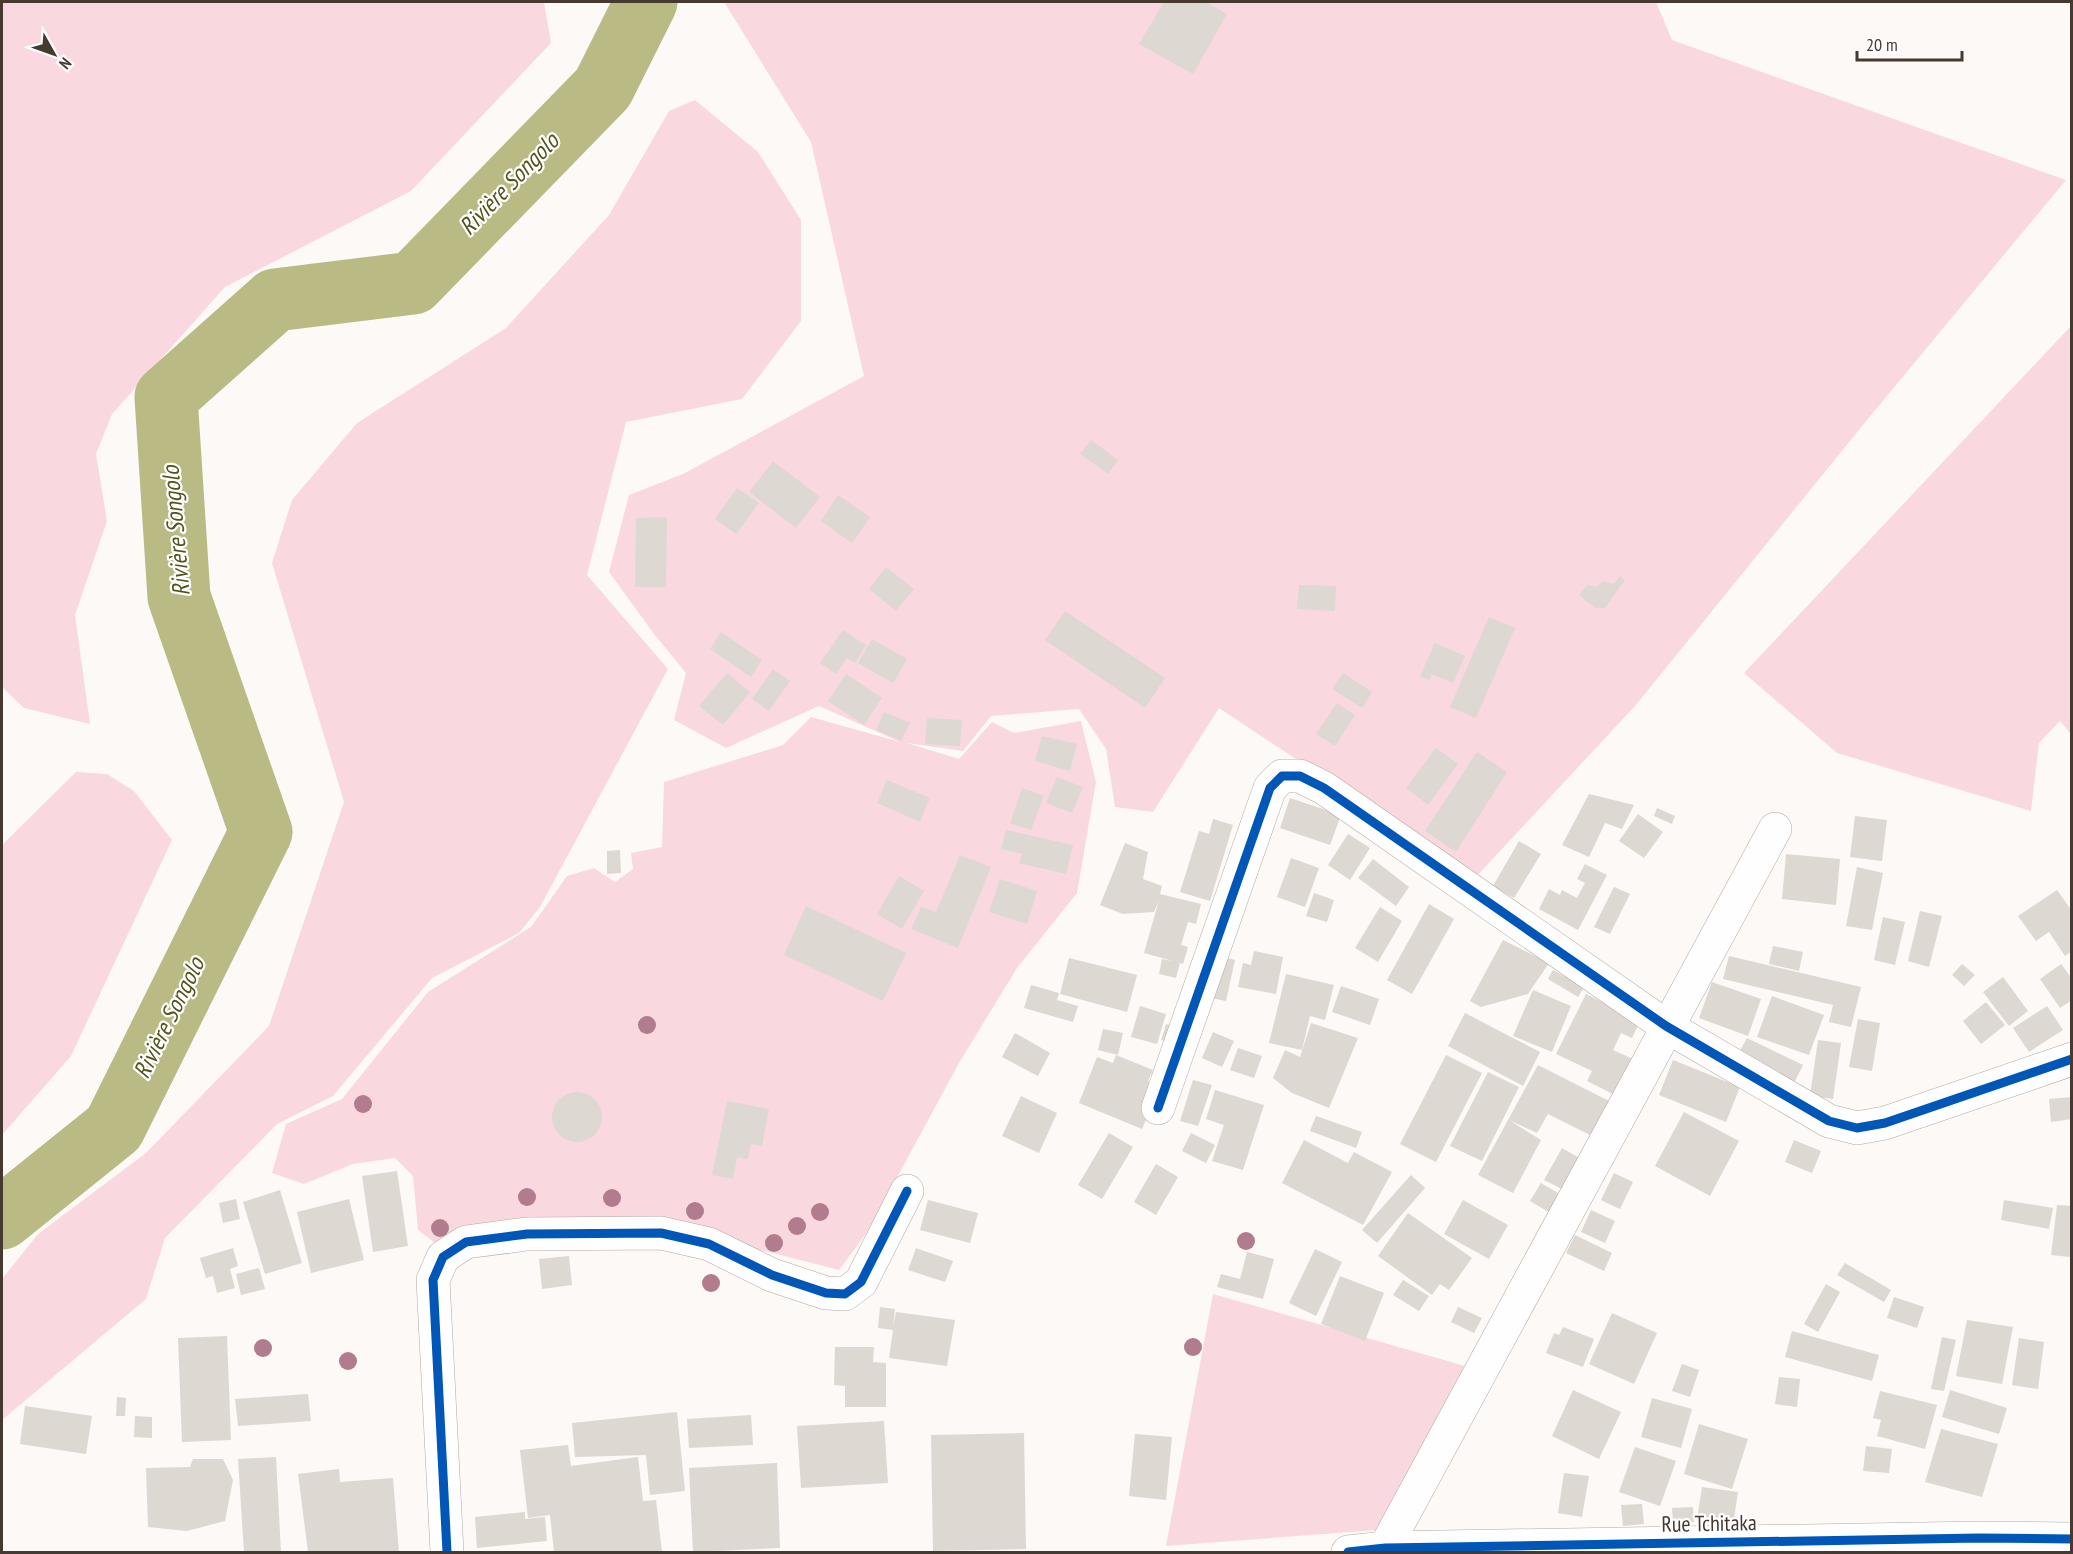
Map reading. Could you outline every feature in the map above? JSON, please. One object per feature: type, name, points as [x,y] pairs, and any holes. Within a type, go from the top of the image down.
[{"type":"street","points":[[1158,1108],[1270,788],[1282,776],[1300,776],[1324,788],[1666,1026],[1829,1121],[1857,1128],[1885,1124],[2072,1059]]},
{"type":"street","points":[[1385,1548],[1666,1026],[1775,829]]},
{"type":"street","points":[[447,1552],[433,1280],[443,1257],[466,1242],[527,1234],[661,1233],[709,1244],[783,1279],[826,1293],[845,1294],[861,1282],[907,1191]]},
{"type":"street","name":"Rue Tchitaka","points":[[1350,1552],[1385,1548],[1979,1538],[2072,1539]]},
{"type":"shaded area","points":[[2,2],[544,2],[551,43],[411,191],[225,287],[112,414],[96,454],[107,521],[75,615],[90,724],[24,708],[2,687]]},
{"type":"shaded area","points":[[724,2],[1656,2],[1672,40],[2066,180],[1867,420],[1635,706],[1475,878],[1219,708],[1153,812],[1115,807],[1106,749],[1079,709],[991,716],[963,751],[907,743],[959,759],[992,722],[1014,733],[1081,721],[1096,782],[1077,893],[1017,968],[959,1063],[868,1231],[839,1270],[687,1231],[439,1246],[418,1230],[413,1176],[395,1158],[353,1164],[304,1184],[272,1173],[286,1124],[342,1099],[428,992],[531,927],[567,876],[594,868],[615,882],[633,869],[631,853],[662,847],[664,782],[783,745],[811,717],[900,742],[819,706],[726,748],[674,720],[686,673],[654,634],[609,572],[629,495],[683,474],[864,376],[811,142]]},
{"type":"shaded area","points":[[695,100],[758,152],[801,220],[801,321],[742,399],[626,422],[587,575],[668,669],[540,907],[519,933],[432,978],[333,1096],[277,1124],[165,1238],[146,1299],[2,1420],[2,1279],[38,1234],[146,1153],[269,1026],[344,802],[272,563],[292,500],[357,423],[506,328],[609,215],[669,111]]},
{"type":"shaded area","points":[[2071,326],[2071,734],[2060,721],[2039,743],[2031,811],[1837,753],[1744,673]]},
{"type":"shaded area","points":[[76,772],[107,774],[134,791],[172,840],[71,1056],[2,1135],[2,845]]},
{"type":"shaded area","points":[[1213,1294],[1465,1366],[1377,1530],[1166,1546]]},
{"type":"building","points":[[1164,2],[1206,2],[1227,14],[1193,74],[1139,44]]},
{"type":"building","points":[[1091,440],[1118,460],[1108,474],[1080,454]]},
{"type":"building","points":[[773,461],[820,497],[796,528],[749,492]]},
{"type":"building","points":[[737,488],[759,503],[736,534],[715,519]]},
{"type":"building","points":[[838,495],[870,517],[852,543],[821,521]]},
{"type":"building","points":[[667,517],[666,587],[635,587],[636,518]]},
{"type":"building","points":[[886,567],[914,589],[896,611],[869,589]]},
{"type":"building","points":[[1620,576],[1625,580],[1605,608],[1595,608],[1579,595],[1587,585],[1597,587],[1603,581],[1614,584]]},
{"type":"building","points":[[1299,585],[1336,586],[1335,611],[1297,609]]},
{"type":"building","points":[[1065,611],[1165,678],[1145,708],[1045,640]]},
{"type":"building","points":[[1489,617],[1515,628],[1476,718],[1450,707]]},
{"type":"building","points":[[843,630],[866,645],[855,663],[847,658],[836,674],[820,663]]},
{"type":"building","points":[[721,632],[762,660],[751,677],[710,649]]},
{"type":"building","points":[[872,639],[907,659],[893,683],[858,663]]},
{"type":"building","points":[[1435,643],[1465,656],[1453,683],[1432,674],[1429,680],[1420,676]]},
{"type":"building","points":[[773,669],[790,681],[769,711],[752,699]]},
{"type":"building","points":[[727,673],[750,692],[723,725],[699,706]]},
{"type":"building","points":[[1343,673],[1372,692],[1362,708],[1332,689]]},
{"type":"building","points":[[846,674],[882,698],[864,725],[828,701]]},
{"type":"building","points":[[1337,703],[1355,715],[1335,746],[1316,734]]},
{"type":"building","points":[[884,712],[910,723],[901,741],[876,730]]},
{"type":"building","points":[[927,718],[962,720],[960,746],[925,744]]},
{"type":"building","points":[[1042,736],[1077,744],[1070,771],[1035,761]]},
{"type":"building","points":[[1436,748],[1458,764],[1428,805],[1406,788]]},
{"type":"building","points":[[1477,752],[1507,772],[1456,852],[1425,831]]},
{"type":"building","points":[[1057,777],[1083,787],[1072,813],[1046,803]]},
{"type":"building","points":[[887,780],[930,798],[920,822],[877,803]]},
{"type":"building","points":[[1022,788],[1044,796],[1031,830],[1010,823]]},
{"type":"building","points":[[1589,794],[1634,805],[1622,829],[1605,823],[1589,857],[1562,845]]},
{"type":"building","points":[[1290,798],[1341,815],[1330,845],[1280,828]]},
{"type":"building","points":[[1657,808],[1675,816],[1672,824],[1654,816]]},
{"type":"building","points":[[1638,814],[1663,832],[1644,858],[1619,841]]},
{"type":"building","points":[[1855,816],[1887,820],[1882,861],[1850,857]]},
{"type":"building","points":[[1213,819],[1233,825],[1210,901],[1180,892],[1199,831],[1209,834]]},
{"type":"building","points":[[1006,830],[1073,845],[1066,874],[1019,863],[1022,854],[1001,849]]},
{"type":"building","points":[[1348,834],[1370,848],[1350,880],[1328,865]]},
{"type":"building","points":[[1519,841],[1541,854],[1514,898],[1493,886]]},
{"type":"building","points":[[1125,843],[1148,852],[1143,879],[1162,886],[1160,894],[1201,904],[1196,924],[1188,922],[1181,945],[1188,947],[1176,978],[1159,974],[1162,959],[1173,961],[1144,953],[1159,900],[1154,912],[1123,914],[1100,905]]},
{"type":"building","points":[[620,850],[621,873],[607,874],[607,851]]},
{"type":"building","points":[[1786,854],[1840,859],[1836,905],[1782,899]]},
{"type":"building","points":[[960,855],[991,867],[958,948],[911,929],[921,907],[936,912]]},
{"type":"building","points":[[1291,858],[1319,868],[1305,907],[1277,897]]},
{"type":"building","points":[[1373,859],[1409,887],[1396,906],[1358,878]]},
{"type":"building","points":[[1585,864],[1607,875],[1578,930],[1539,909],[1549,889],[1560,895],[1562,890],[1577,898],[1585,883],[1577,879]]},
{"type":"building","points":[[1857,867],[1883,873],[1872,930],[1846,926]]},
{"type":"building","points":[[899,876],[924,891],[902,929],[877,914]]},
{"type":"building","points":[[1000,879],[1037,891],[1027,924],[989,912]]},
{"type":"building","points":[[1614,887],[1630,894],[1610,934],[1594,927]]},
{"type":"building","points":[[2057,890],[2072,911],[2072,951],[2065,956],[2049,932],[2036,941],[2018,916]]},
{"type":"building","points":[[1314,893],[1334,900],[1327,922],[1306,916]]},
{"type":"building","points":[[1429,904],[1454,919],[1412,994],[1387,980]]},
{"type":"building","points":[[806,906],[906,953],[883,1001],[784,955]]},
{"type":"building","points":[[1380,907],[1402,921],[1378,962],[1355,948]]},
{"type":"building","points":[[1920,911],[1942,916],[1929,967],[1908,961]]},
{"type":"building","points":[[1883,917],[1905,922],[1895,965],[1874,960]]},
{"type":"building","points":[[1503,940],[1549,963],[1528,994],[1481,1007],[1470,1001]]},
{"type":"building","points":[[1773,946],[1803,952],[1799,971],[1769,964]]},
{"type":"building","points":[[1254,951],[1283,957],[1276,994],[1238,987],[1243,963],[1251,965]]},
{"type":"building","points":[[1215,955],[1235,960],[1226,1001],[1206,997]]},
{"type":"building","points":[[1729,956],[1861,987],[1851,1027],[1829,1022],[1833,1005],[1723,979]]},
{"type":"building","points":[[1069,958],[1137,975],[1127,1012],[1060,994]]},
{"type":"building","points":[[1962,964],[1975,975],[1964,986],[1952,975]]},
{"type":"building","points":[[2061,964],[2070,976],[2072,975],[2072,1000],[2060,1008],[2040,979]]},
{"type":"building","points":[[1553,970],[1584,987],[1578,997],[1548,979]]},
{"type":"building","points":[[1286,974],[1334,985],[1325,1020],[1310,1016],[1302,1050],[1269,1043]]},
{"type":"building","points":[[2003,977],[2028,1011],[2009,1026],[1983,992]]},
{"type":"building","points":[[1712,982],[1761,999],[1748,1036],[1699,1018]]},
{"type":"building","points":[[1031,985],[1059,993],[1057,1000],[1078,1006],[1073,1022],[1024,1008]]},
{"type":"building","points":[[1341,986],[1379,999],[1370,1025],[1332,1012]]},
{"type":"building","points":[[1533,990],[1571,1006],[1552,1052],[1513,1036]]},
{"type":"building","points":[[1586,994],[1640,1021],[1632,1038],[1621,1033],[1613,1050],[1635,1060],[1617,1096],[1587,1081],[1592,1071],[1556,1054]]},
{"type":"building","points":[[1772,996],[1824,1015],[1809,1055],[1757,1037]]},
{"type":"building","points":[[1986,1002],[2005,1025],[1981,1044],[1963,1021]]},
{"type":"building","points":[[1140,1006],[1166,1014],[1157,1044],[1131,1037]]},
{"type":"building","points":[[2047,1006],[2063,1030],[2029,1052],[2013,1028]]},
{"type":"building","points":[[1465,1013],[1540,1052],[1523,1086],[1448,1046]]},
{"type":"building","points":[[1858,1019],[1880,1023],[1872,1071],[1849,1067]]},
{"type":"building","points":[[1311,1023],[1358,1038],[1329,1108],[1292,1093],[1273,1078],[1285,1050],[1300,1057]]},
{"type":"building","points":[[1166,1024],[1183,1029],[1178,1045],[1161,1040]]},
{"type":"building","points":[[1103,1029],[1123,1033],[1118,1055],[1098,1050]]},
{"type":"building","points":[[1213,1032],[1234,1041],[1222,1067],[1202,1058]]},
{"type":"building","points":[[1015,1033],[1050,1053],[1038,1076],[1002,1057]]},
{"type":"building","points":[[1747,1038],[1803,1065],[1792,1087],[1736,1058]]},
{"type":"building","points":[[1818,1040],[1841,1043],[1833,1099],[1810,1096]]},
{"type":"building","points":[[1238,1048],[1262,1056],[1254,1078],[1230,1070]]},
{"type":"building","points":[[1116,1055],[1153,1070],[1148,1081],[1160,1087],[1142,1129],[1079,1103],[1097,1057],[1113,1063]]},
{"type":"building","points":[[1446,1055],[1482,1073],[1436,1162],[1400,1144]]},
{"type":"building","points":[[1673,1060],[1740,1087],[1726,1122],[1659,1095]]},
{"type":"building","points":[[1538,1065],[1613,1103],[1596,1138],[1548,1114],[1537,1133],[1509,1120],[1541,1140],[1513,1193],[1478,1175]]},
{"type":"building","points":[[1488,1072],[1519,1087],[1482,1161],[1450,1146]]},
{"type":"building","points":[[1193,1080],[1212,1085],[1198,1126],[1180,1121]]},
{"type":"building","points":[[1215,1090],[1264,1105],[1243,1170],[1212,1161],[1224,1125],[1206,1119]]},
{"type":"building","points":[[577,1092],[595,1099],[602,1117],[595,1135],[577,1142],[559,1135],[552,1117],[559,1099]]},
{"type":"building","points":[[1021,1096],[1057,1113],[1039,1153],[1002,1136]]},
{"type":"building","points":[[2072,1097],[2072,1119],[2051,1122],[2049,1099]]},
{"type":"building","points":[[727,1101],[769,1109],[762,1146],[751,1144],[748,1159],[737,1157],[733,1179],[712,1175]]},
{"type":"building","points":[[1684,1112],[1739,1141],[1710,1196],[1655,1166]]},
{"type":"building","points":[[1316,1116],[1362,1132],[1356,1148],[1310,1131]]},
{"type":"building","points":[[1109,1133],[1133,1147],[1102,1199],[1078,1185]]},
{"type":"building","points":[[1191,1133],[1215,1145],[1206,1163],[1182,1151]]},
{"type":"building","points":[[1304,1140],[1348,1163],[1354,1152],[1392,1172],[1363,1225],[1282,1183]]},
{"type":"building","points":[[1794,1140],[1821,1151],[1812,1173],[1785,1162]]},
{"type":"building","points":[[1562,1148],[1581,1159],[1564,1190],[1544,1180]]},
{"type":"building","points":[[1156,1164],[1178,1177],[1156,1215],[1134,1202]]},
{"type":"building","points":[[397,1171],[408,1246],[373,1252],[362,1176]]},
{"type":"building","points":[[1614,1173],[1633,1182],[1620,1209],[1601,1200]]},
{"type":"building","points":[[1411,1175],[1425,1188],[1377,1243],[1362,1230]]},
{"type":"building","points":[[1541,1183],[1563,1196],[1552,1214],[1530,1201]]},
{"type":"building","points":[[280,1190],[302,1263],[265,1274],[243,1202]]},
{"type":"building","points":[[236,1199],[240,1219],[223,1223],[219,1203]]},
{"type":"building","points":[[349,1199],[364,1260],[311,1273],[297,1212]]},
{"type":"building","points":[[928,1200],[978,1213],[970,1243],[920,1230]]},
{"type":"building","points":[[1463,1200],[1508,1225],[1489,1259],[1444,1234]]},
{"type":"building","points":[[2004,1200],[2053,1208],[2049,1229],[2001,1220]]},
{"type":"building","points":[[2057,1205],[2072,1206],[2070,1257],[2051,1255]]},
{"type":"building","points":[[1591,1210],[1615,1221],[1605,1243],[1581,1232]]},
{"type":"building","points":[[1408,1213],[1472,1258],[1449,1290],[1440,1284],[1432,1295],[1378,1256]]},
{"type":"building","points":[[1575,1235],[1612,1253],[1604,1271],[1566,1253]]},
{"type":"building","points":[[233,1248],[238,1266],[230,1269],[235,1288],[217,1293],[213,1276],[206,1278],[200,1258]]},
{"type":"building","points":[[916,1248],[953,1261],[945,1282],[908,1270]]},
{"type":"building","points":[[1315,1249],[1342,1262],[1316,1316],[1289,1303]]},
{"type":"building","points":[[1247,1252],[1274,1259],[1263,1299],[1217,1287],[1221,1274],[1240,1279]]},
{"type":"building","points":[[569,1256],[572,1285],[542,1289],[539,1259]]},
{"type":"building","points":[[1845,1263],[1891,1290],[1884,1302],[1837,1275]]},
{"type":"building","points":[[259,1268],[265,1289],[241,1295],[236,1274]]},
{"type":"building","points":[[1340,1276],[1384,1293],[1365,1341],[1321,1324]]},
{"type":"building","points":[[1403,1280],[1429,1296],[1419,1311],[1393,1295]]},
{"type":"building","points":[[1826,1284],[1840,1292],[1818,1332],[1804,1324]]},
{"type":"building","points":[[1894,1297],[1924,1307],[1917,1328],[1887,1318]]},
{"type":"building","points":[[880,1307],[895,1309],[893,1327],[896,1312],[955,1320],[947,1366],[889,1358],[893,1330],[878,1328]]},
{"type":"building","points":[[1458,1307],[1482,1318],[1474,1333],[1451,1322]]},
{"type":"building","points":[[1612,1313],[1657,1333],[1634,1384],[1589,1364]]},
{"type":"building","points":[[1967,1320],[2013,1327],[2002,1384],[1956,1376]]},
{"type":"building","points":[[1563,1327],[1594,1339],[1583,1367],[1546,1353],[1554,1333],[1559,1335]]},
{"type":"building","points":[[1792,1331],[1879,1355],[1872,1381],[1785,1357]]},
{"type":"building","points":[[227,1336],[231,1440],[182,1442],[178,1338]]},
{"type":"building","points":[[1942,1337],[1956,1340],[1944,1391],[1931,1389]]},
{"type":"building","points":[[2019,1338],[2044,1342],[2038,1389],[2012,1385]]},
{"type":"building","points":[[835,1347],[874,1347],[873,1362],[886,1363],[886,1407],[845,1407],[845,1386],[834,1385]]},
{"type":"building","points":[[1682,1364],[1699,1370],[1690,1397],[1672,1391]]},
{"type":"building","points":[[1779,1377],[1800,1379],[1797,1407],[1775,1404]]},
{"type":"building","points":[[1573,1390],[1621,1412],[1599,1459],[1552,1436]]},
{"type":"building","points":[[1950,1390],[2007,1408],[1999,1434],[1942,1417]]},
{"type":"building","points":[[1880,1391],[1937,1405],[1925,1449],[1877,1436],[1881,1420],[1873,1418]]},
{"type":"building","points":[[308,1394],[311,1421],[238,1426],[235,1399]]},
{"type":"building","points":[[117,1397],[126,1398],[125,1416],[116,1416]]},
{"type":"building","points":[[1652,1398],[1692,1409],[1681,1448],[1641,1437]]},
{"type":"building","points":[[25,1406],[92,1416],[86,1454],[20,1444]]},
{"type":"building","points":[[677,1412],[685,1491],[650,1495],[646,1455],[575,1457],[572,1423]]},
{"type":"building","points":[[751,1415],[753,1445],[689,1448],[687,1419]]},
{"type":"building","points":[[135,1416],[152,1417],[152,1438],[134,1437]]},
{"type":"building","points":[[884,1421],[888,1483],[801,1488],[797,1426]]},
{"type":"building","points":[[1699,1424],[1748,1439],[1732,1489],[1684,1474]]},
{"type":"building","points":[[1941,1429],[1998,1444],[1982,1497],[1925,1482]]},
{"type":"building","points":[[1024,1433],[1026,1549],[933,1551],[931,1435]]},
{"type":"building","points":[[1135,1434],[1172,1437],[1166,1500],[1129,1496]]},
{"type":"building","points":[[568,1445],[571,1466],[638,1457],[643,1501],[656,1500],[662,1552],[554,1552],[550,1515],[528,1518],[520,1450]]},
{"type":"building","points":[[1866,1446],[1892,1449],[1889,1473],[1863,1471]]},
{"type":"building","points":[[1635,1447],[1676,1461],[1660,1506],[1619,1492]]},
{"type":"building","points":[[276,1457],[281,1552],[244,1552],[238,1459]]},
{"type":"building","points":[[193,1459],[223,1459],[233,1480],[225,1521],[187,1531],[148,1527],[146,1468],[190,1467]]},
{"type":"building","points":[[777,1463],[780,1548],[693,1552],[689,1468]]},
{"type":"building","points":[[339,1469],[340,1482],[393,1478],[399,1552],[308,1552],[298,1474]]},
{"type":"building","points":[[1564,1473],[1589,1476],[1582,1517],[1558,1513]]},
{"type":"building","points":[[1702,1487],[1738,1492],[1733,1525],[1697,1519]]},
{"type":"building","points":[[1642,1504],[1644,1524],[1623,1526],[1621,1505]]},
{"type":"building","points":[[1693,1507],[1694,1522],[1673,1523],[1672,1508]]},
{"type":"building","points":[[525,1512],[525,1519],[545,1517],[547,1541],[477,1548],[475,1517]]},
{"type":"waterway","name":"Rivière Songolo","points":[[2,1218],[114,1128],[261,832],[179,597],[166,397],[275,300],[413,283],[603,88],[646,2]]},
{"type":"cycle path","points":[[1158,1108],[1270,788],[1282,776],[1300,776],[1324,788],[1666,1026],[1829,1121],[1857,1128],[1885,1123],[2072,1059]]},
{"type":"cycle path","points":[[447,1552],[433,1280],[443,1257],[466,1242],[527,1234],[661,1233],[709,1244],[772,1275],[826,1293],[845,1294],[861,1282],[907,1191]]},
{"type":"cycle path","points":[[1348,1552],[1385,1548],[1979,1538],[2072,1539]]}]
